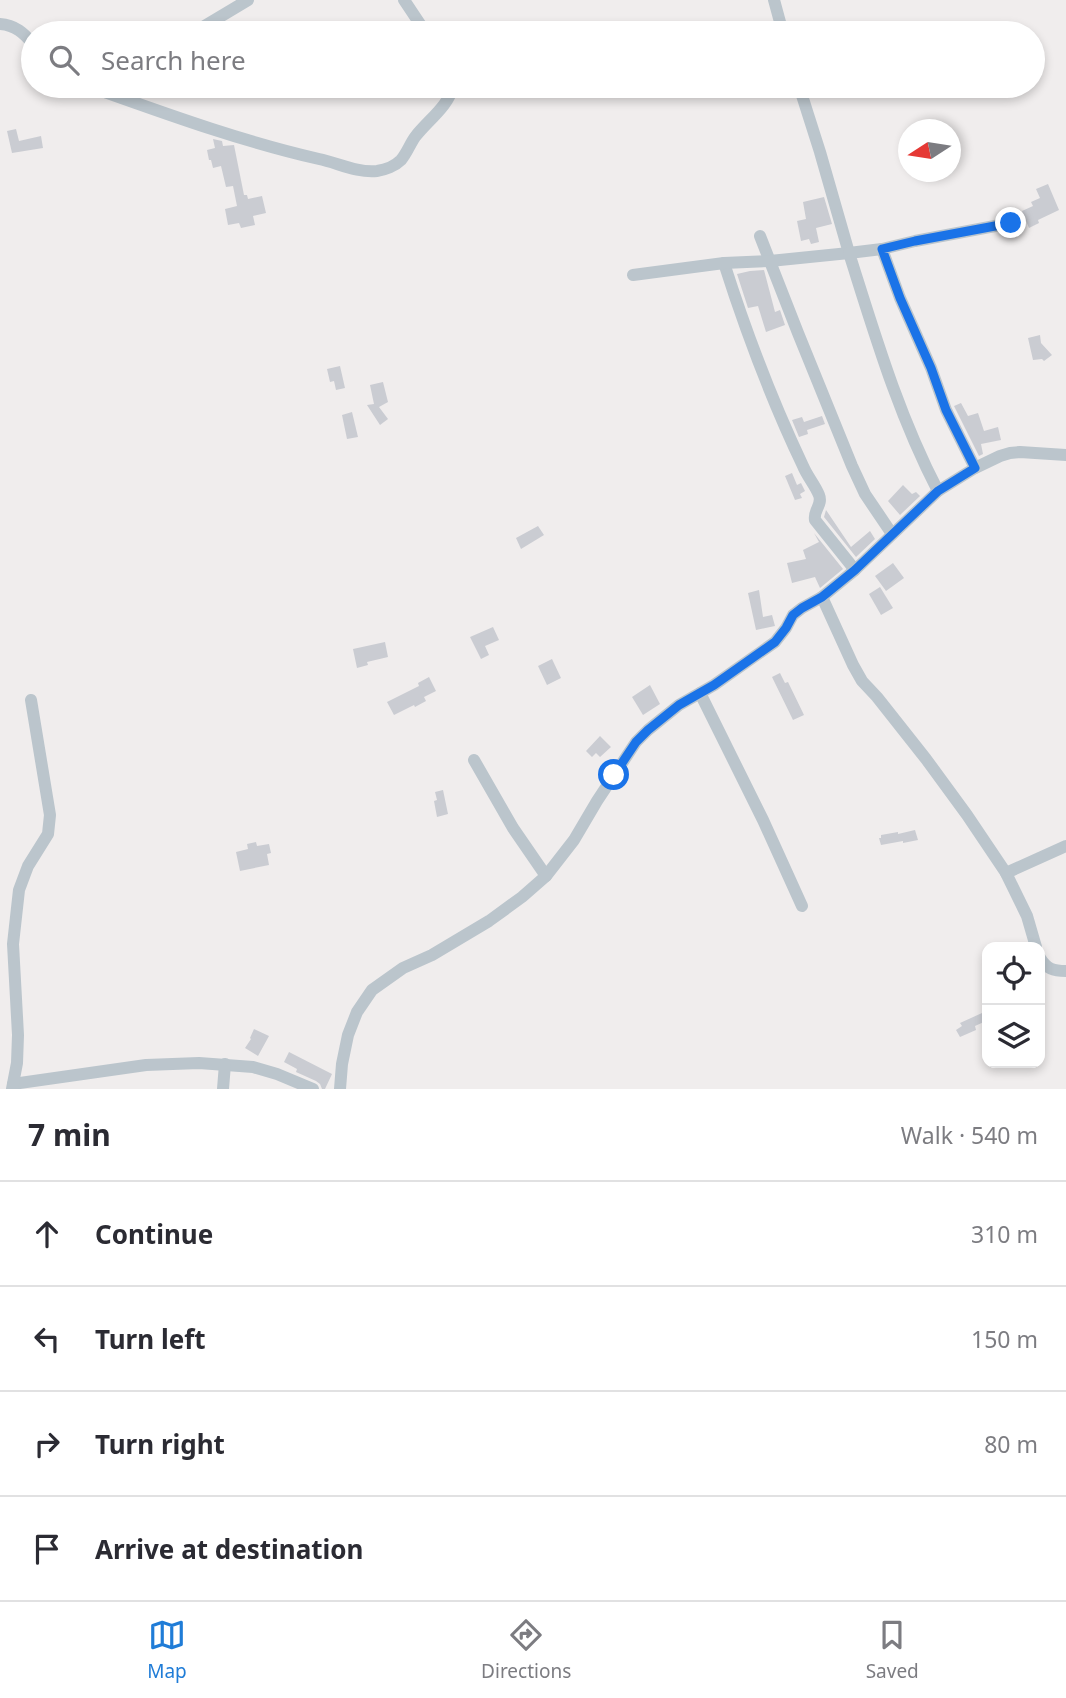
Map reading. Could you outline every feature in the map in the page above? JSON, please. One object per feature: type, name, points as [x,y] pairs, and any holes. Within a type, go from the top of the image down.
[{"type":"street","points":[[213,21],[248,0]]},
{"type":"street","points":[[404,0],[418,21]]},
{"type":"street","points":[[774,0],[780,21]]},
{"type":"street","points":[[0,24],[9,25],[21,32]]},
{"type":"street","points":[[121,98],[254,142],[359,170],[379,171],[393,166],[401,159],[448,98]]},
{"type":"street","points":[[803,98],[894,392],[938,491]]},
{"type":"street","points":[[634,275],[882,249],[1011,223]]},
{"type":"street","points":[[760,236],[860,485],[892,534]]},
{"type":"street","points":[[882,249],[946,410],[975,468]]},
{"type":"street","points":[[724,264],[763,371],[803,466],[819,495],[815,520],[855,570]]},
{"type":"street","points":[[340,1089],[348,1035],[357,1012],[372,989],[403,968],[432,955],[489,921],[546,876],[574,840],[636,742],[648,730],[679,705],[714,685],[775,642],[793,615],[822,597],[855,570],[938,491],[975,468],[1010,453],[1066,455]]},
{"type":"street","points":[[822,597],[862,681],[926,759],[1006,873],[1027,916],[1035,942]]},
{"type":"street","points":[[700,693],[802,906]]},
{"type":"street","points":[[31,700],[49,803],[50,827],[28,866],[19,890],[13,944],[18,1035],[13,1086],[146,1065],[178,1063],[253,1067],[313,1089]]},
{"type":"street","points":[[474,760],[513,828],[546,876]]},
{"type":"street","points":[[1006,873],[1066,846]]},
{"type":"street","points":[[1045,967],[1054,971],[1066,971]]},
{"type":"street","points":[[223,1089],[225,1064]]},
{"type":"building","points":[[16,129],[19,141],[41,136],[43,148],[12,153],[7,131]]},
{"type":"building","points":[[213,139],[222,141],[223,146],[234,145],[244,195],[247,195],[248,199],[262,196],[266,213],[253,216],[255,225],[241,228],[239,223],[228,225],[225,209],[237,206],[233,186],[226,187],[221,166],[213,168],[209,160],[207,150],[215,148]]},
{"type":"building","points":[[1048,184],[1059,210],[1038,220],[1039,223],[1029,228],[1022,211],[1033,206],[1031,202],[1040,198],[1036,189]]},
{"type":"building","points":[[824,197],[832,224],[816,228],[819,242],[811,244],[809,239],[801,241],[797,221],[806,219],[803,202]]},
{"type":"building","points":[[764,270],[775,312],[780,310],[785,325],[766,332],[758,306],[748,308],[737,274]]},
{"type":"building","points":[[1040,335],[1041,343],[1052,355],[1044,361],[1033,360],[1028,338]]},
{"type":"building","points":[[340,366],[345,388],[336,390],[334,381],[330,382],[327,369]]},
{"type":"building","points":[[383,382],[388,402],[379,407],[388,419],[380,425],[367,405],[374,404],[370,385]]},
{"type":"building","points":[[961,403],[968,416],[978,413],[984,431],[998,427],[1001,440],[981,444],[983,454],[979,456],[954,406]]},
{"type":"building","points":[[352,412],[358,437],[347,439],[342,415]]},
{"type":"building","points":[[822,416],[825,424],[807,430],[808,434],[799,437],[792,420],[802,417],[804,422]]},
{"type":"building","points":[[792,473],[797,485],[801,483],[805,491],[800,494],[802,498],[795,500],[785,476]]},
{"type":"building","points":[[903,485],[912,494],[916,492],[920,496],[900,515],[888,501]]},
{"type":"building","points":[[826,510],[851,547],[870,531],[875,539],[856,557],[824,517]]},
{"type":"building","points":[[538,526],[544,535],[521,549],[516,538]]},
{"type":"building","points":[[814,533],[843,569],[820,588],[815,577],[792,583],[787,563],[806,559],[803,550],[819,542]]},
{"type":"building","points":[[893,563],[904,578],[886,591],[875,576]]},
{"type":"building","points":[[880,587],[893,608],[881,615],[869,594]]},
{"type":"building","points":[[759,590],[763,617],[772,615],[775,626],[756,630],[748,593]]},
{"type":"building","points":[[493,627],[499,640],[485,646],[489,655],[481,659],[470,637]]},
{"type":"building","points":[[385,642],[388,657],[367,662],[368,665],[357,668],[353,649]]},
{"type":"building","points":[[552,659],[561,678],[547,685],[538,666]]},
{"type":"building","points":[[780,673],[785,683],[788,682],[804,715],[793,720],[772,677]]},
{"type":"building","points":[[429,677],[436,691],[424,697],[426,701],[394,715],[387,702],[419,686],[418,683]]},
{"type":"building","points":[[650,685],[660,704],[643,715],[632,697]]},
{"type":"building","points":[[600,736],[611,747],[600,757],[596,753],[592,757],[586,751]]},
{"type":"building","points":[[443,790],[448,814],[437,817],[435,792]]},
{"type":"building","points":[[915,830],[918,840],[881,845],[881,835]]},
{"type":"building","points":[[256,842],[257,846],[269,844],[269,865],[240,871],[236,852],[248,849],[247,844]]},
{"type":"building","points":[[982,1013],[982,1023],[975,1026],[976,1030],[960,1037],[956,1030],[962,1026],[960,1023]]},
{"type":"building","points":[[254,1029],[269,1036],[258,1056],[245,1048]]},
{"type":"building","points":[[289,1052],[332,1074],[325,1089],[284,1062]]},
{"type":"route","points":[[614,775],[636,742],[648,730],[679,705],[714,685],[775,642],[793,615],[822,597],[855,570],[938,491],[975,468],[946,410],[882,249],[1011,223]]}]
